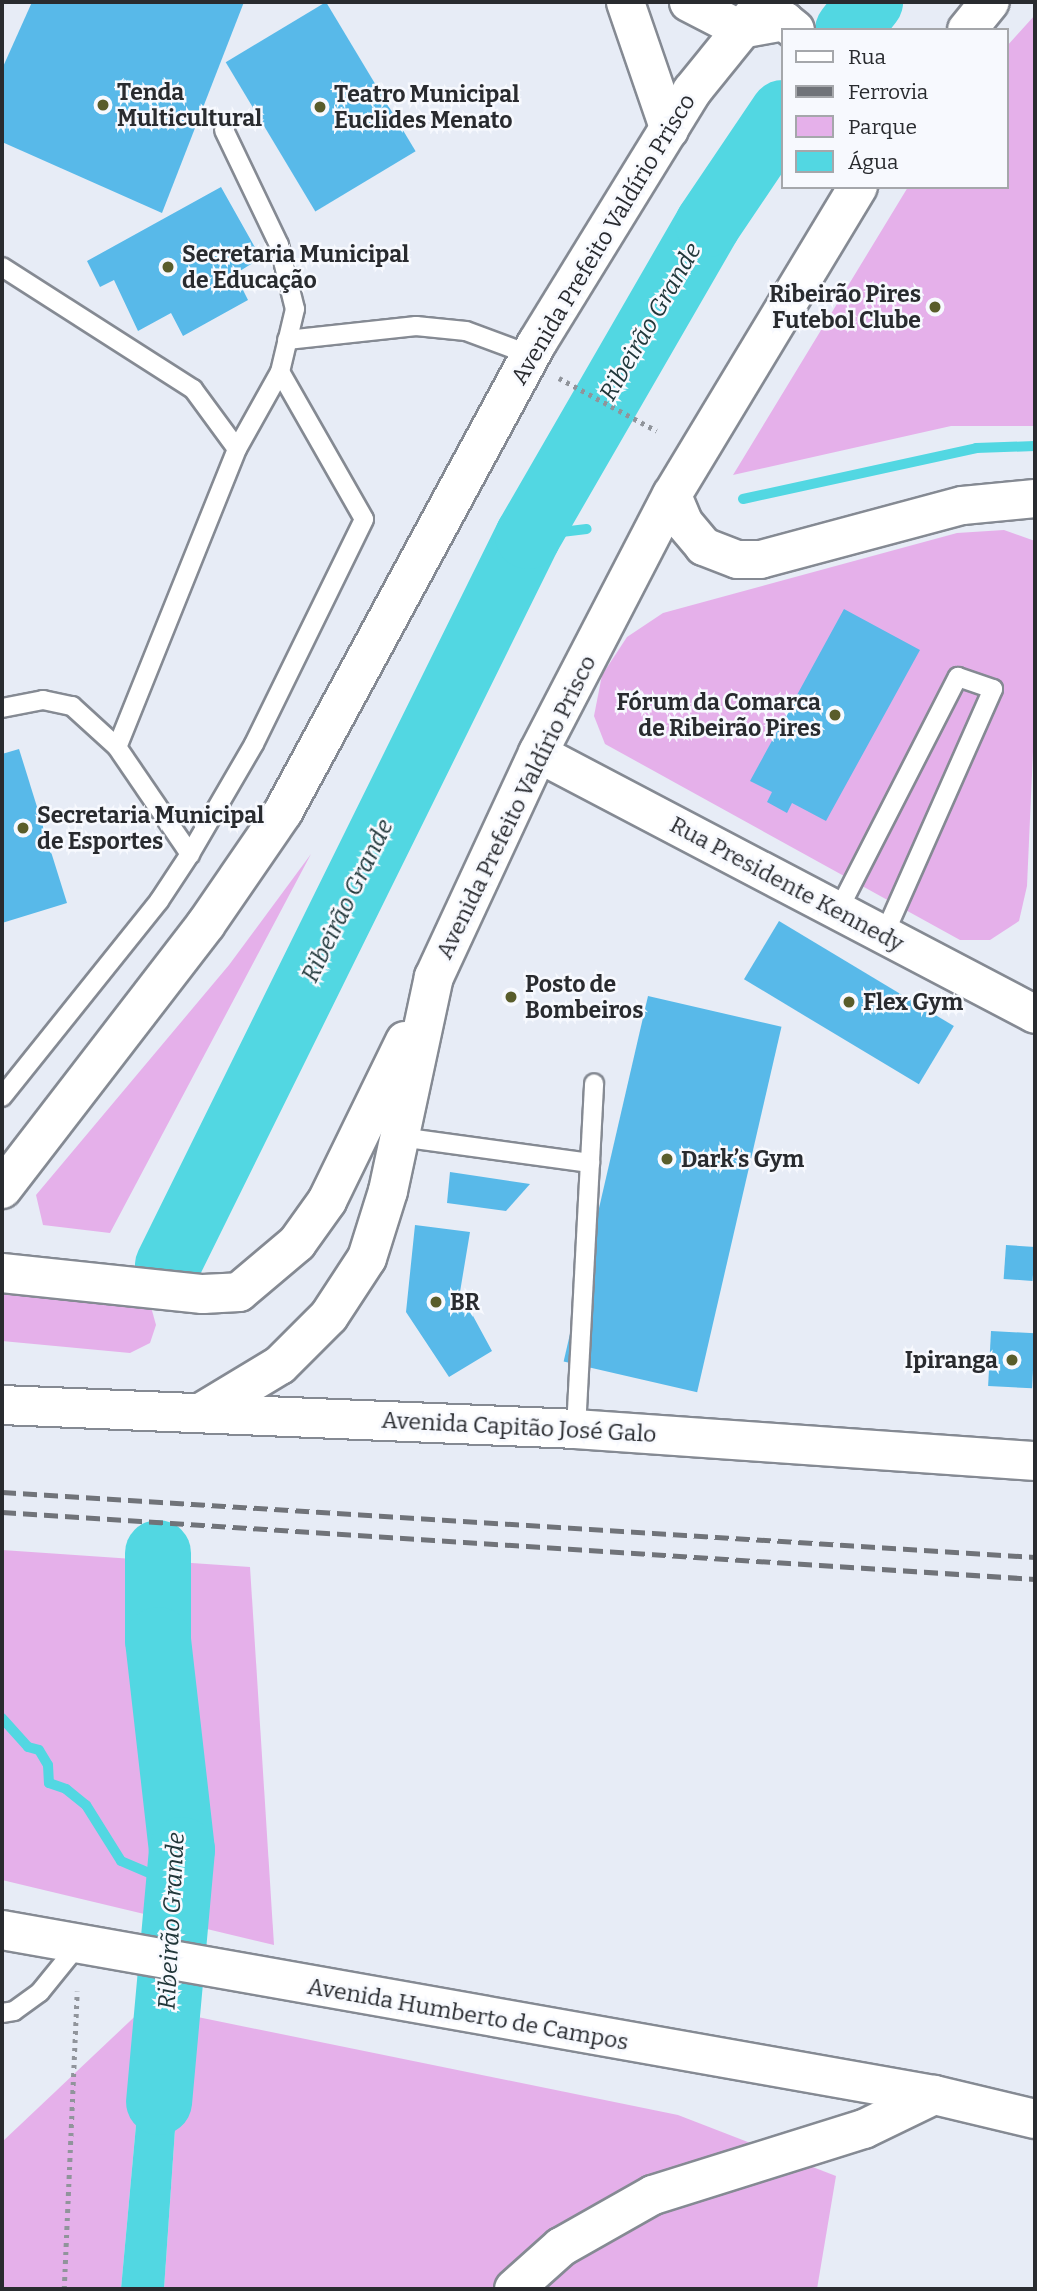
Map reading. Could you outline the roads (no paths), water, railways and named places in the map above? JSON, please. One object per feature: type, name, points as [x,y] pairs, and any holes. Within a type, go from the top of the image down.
[{"type":"main road","points":[[969,28],[990,2]]},
{"type":"main road","name":"Avenida Prefeito Valdírio Prisco","points":[[2,1189],[206,924],[283,812],[543,365],[668,130],[771,20]]},
{"type":"main road","name":"Avenida Prefeito Valdírio Prisco","points":[[202,1412],[280,1365],[328,1316],[367,1258],[400,1137],[434,977],[538,753],[672,495],[857,189]]},
{"type":"main road","points":[[7,1268],[204,1294],[239,1292],[297,1243],[353,1153],[434,977]]},
{"type":"main road","name":"Avenida Capitão José Galo","points":[[2,1405],[576,1429],[1035,1461]]},
{"type":"main road","name":"Avenida Humberto de Campos","points":[[2,1930],[934,2095],[1035,2119]]},
{"type":"main road","points":[[514,2289],[561,2247],[653,2195],[739,2164],[864,2129],[934,2095]]},
{"type":"street","points":[[625,2],[668,130]]},
{"type":"street","points":[[688,2],[771,20]]},
{"type":"street","points":[[672,495],[684,523],[703,546],[737,559],[760,559],[962,505],[1035,498]]},
{"type":"street","name":"Rua Presidente Kennedy","points":[[538,753],[1035,1014]]},
{"type":"lane","points":[[117,747],[237,449],[280,372],[295,309],[279,245],[224,130]]},
{"type":"lane","points":[[2,267],[193,388],[237,449]]},
{"type":"lane","points":[[288,340],[416,326],[466,331],[543,365]]},
{"type":"lane","points":[[2,1097],[159,901],[190,854],[254,744],[363,519],[280,372]]},
{"type":"lane","points":[[838,911],[958,677],[993,689],[884,934]]},
{"type":"lane","points":[[2,708],[43,700],[72,706],[117,747],[190,854]]},
{"type":"lane","points":[[576,1429],[594,1083]]},
{"type":"lane","points":[[400,1137],[590,1163]]},
{"type":"lane","points":[[2,2013],[14,2011],[40,1992],[79,1944]]},
{"type":"water","points":[[147,2005],[183,2014],[164,2289],[121,2289]]},
{"type":"waterway","name":"Ribeirão Grande","points":[[850,28],[870,2]]},
{"type":"waterway","name":"Ribeirão Grande","points":[[168,1265],[528,536],[708,224],[782,114]]},
{"type":"waterway","name":"Ribeirão Grande","points":[[743,499],[976,448],[1035,446]]},
{"type":"waterway","name":"Ribeirão Grande","points":[[528,536],[587,529]]},
{"type":"waterway","name":"Ribeirão Grande","points":[[158,1553],[158,1640],[182,1850],[159,2102]]},
{"type":"waterway","points":[[2,1718],[28,1747],[39,1750],[48,1765],[49,1783],[66,1789],[86,1805],[121,1861],[161,1878],[176,1901]]},
{"type":"railway","points":[[2,1492],[1035,1557]]},
{"type":"railway","points":[[2,1512],[1035,1579]]},
{"type":"place","name":"Tenda Multicultural","points":[[103,105]]},
{"type":"place","name":"Teatro Municipal Euclides Menato","points":[[320,107]]},
{"type":"place","name":"Secretaria Municipal de Educação","points":[[168,267]]},
{"type":"place","name":"Ribeirão Pires Futebol Clube","points":[[935,307]]},
{"type":"place","name":"Fórum da Comarca de Ribeirão Pires","points":[[835,715]]},
{"type":"place","name":"Secretaria Municipal de Esportes","points":[[23,828]]},
{"type":"place","name":"Posto de Bombeiros","points":[[511,997]]},
{"type":"place","name":"Flex Gym","points":[[849,1002]]},
{"type":"place","name":"Dark’s Gym","points":[[667,1159]]},
{"type":"place","name":"BR","points":[[436,1302]]},
{"type":"place","name":"Ipiranga","points":[[1012,1360]]}]
